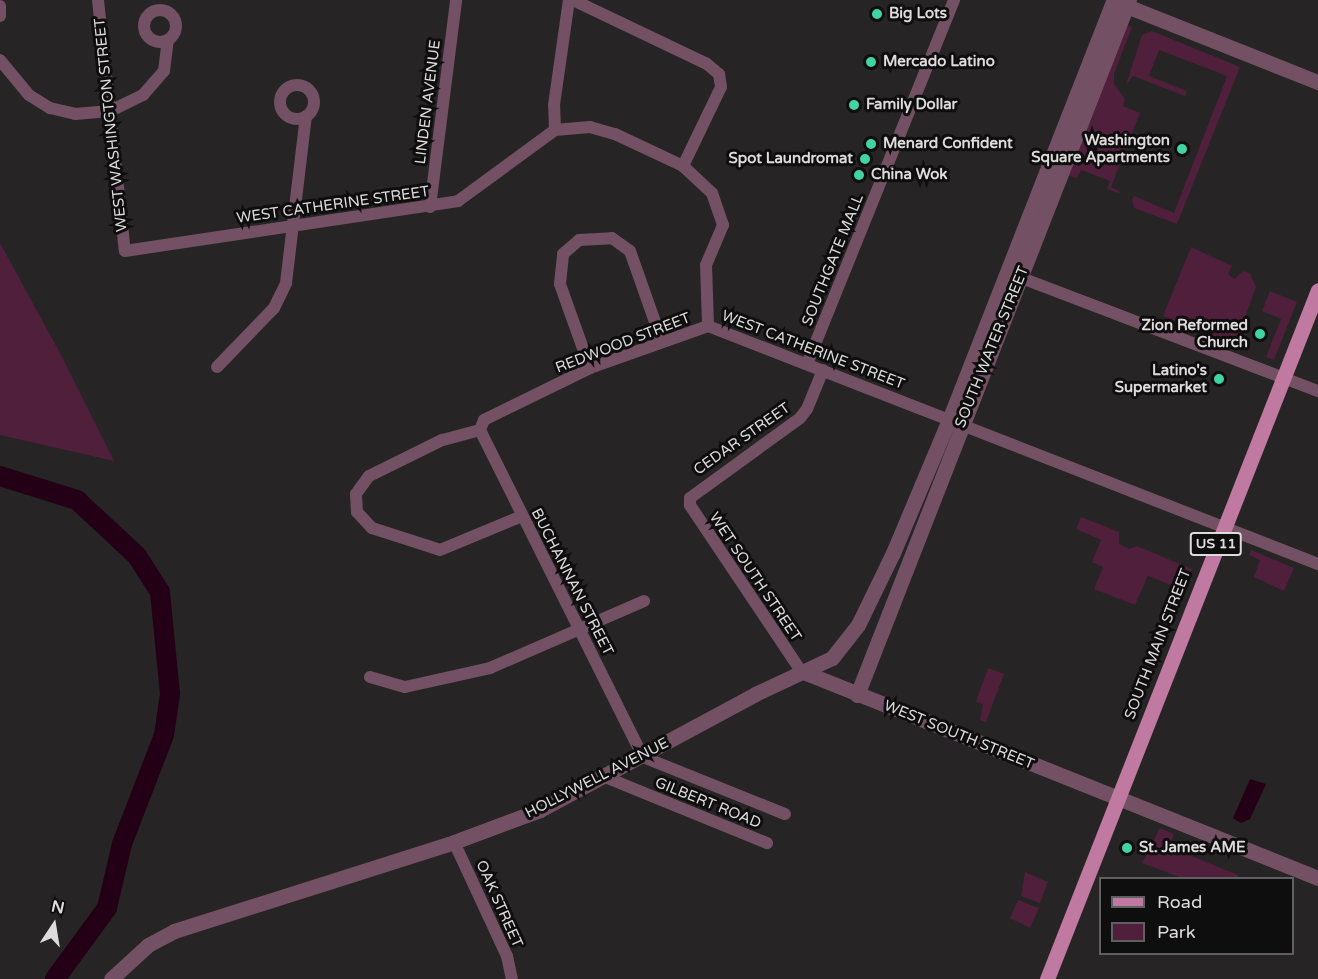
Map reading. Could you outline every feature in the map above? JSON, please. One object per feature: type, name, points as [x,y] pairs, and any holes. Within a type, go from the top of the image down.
[{"type":"main road","name":"SOUTH MAIN STREET","points":[[1047,979],[1318,290]]},
{"type":"street","name":"WEST WASHINGTON STREET","points":[[98,0],[125,250]]},
{"type":"street","name":"LINDEN AVENUE","points":[[430,207],[456,0]]},
{"type":"street","points":[[555,130],[554,105],[571,0],[707,63],[719,74],[721,87],[683,166]]},
{"type":"street","name":"SOUTHGATE MALL","points":[[807,364],[954,0]]},
{"type":"street","points":[[1120,2],[1318,82]]},
{"type":"street","name":"SOUTH WATER STREET","points":[[857,694],[955,422],[1120,2]]},
{"type":"street","points":[[0,6],[0,16]]},
{"type":"street","points":[[0,60],[28,95],[50,108],[75,114],[110,111],[143,95],[164,71],[168,40]]},
{"type":"street","points":[[217,367],[274,308],[286,283],[306,116]]},
{"type":"street","name":"WEST CATHERINE STREET","points":[[125,250],[430,207],[458,201],[555,130],[590,127],[615,134],[683,166],[712,193],[722,214],[723,225],[706,265],[708,326],[1224,525],[1318,564]]},
{"type":"street","points":[[590,368],[560,284],[563,254],[579,240],[612,238],[630,251],[662,342]]},
{"type":"street","points":[[1014,275],[1318,392]]},
{"type":"street","name":"REDWOOD STREET","points":[[522,516],[440,550],[372,528],[357,512],[356,494],[369,476],[442,440],[482,425],[590,368],[708,326]]},
{"type":"street","name":"CEDAR STREET","points":[[690,498],[800,418],[807,410],[823,370]]},
{"type":"street","name":"HOLLYWELL AVENUE","points":[[111,979],[148,945],[174,931],[454,842],[540,810],[801,671],[832,658],[858,625],[955,422]]},
{"type":"street","name":"BUCHANNAN STREET","points":[[482,425],[522,516],[643,757]]},
{"type":"street","name":"WET SOUTH STREET","points":[[690,498],[690,505],[801,671]]},
{"type":"street","points":[[370,677],[405,687],[490,668],[644,601]]},
{"type":"street","name":"WEST SOUTH STREET","points":[[801,671],[1318,878]]},
{"type":"street","points":[[643,757],[785,814]]},
{"type":"street","name":"GILBERT ROAD","points":[[605,777],[767,843]]},
{"type":"street","name":"OAK STREET","points":[[454,842],[507,956],[512,979]]},
{"type":"green space","points":[[1125,24],[1132,27],[1114,74],[1114,84],[1125,99],[1123,106],[1140,113],[1111,187],[1121,192],[1118,193],[1107,189],[1110,181],[1081,170],[1077,178],[1067,175]]},
{"type":"green space","points":[[1152,31],[1240,67],[1177,224],[1134,208],[1132,200],[1134,196],[1174,213],[1227,76],[1159,50],[1149,76],[1187,91],[1185,96],[1133,76],[1126,85],[1142,35]]},
{"type":"green space","points":[[0,243],[60,353],[114,461],[0,435]]},
{"type":"green space","points":[[1191,247],[1232,266],[1228,274],[1234,279],[1243,271],[1250,273],[1256,287],[1235,345],[1163,316]]},
{"type":"green space","points":[[1270,291],[1297,302],[1274,360],[1266,357],[1281,319],[1262,311]]},
{"type":"green space","points":[[1081,517],[1119,532],[1119,544],[1129,549],[1137,546],[1192,569],[1183,590],[1148,576],[1135,605],[1094,589],[1103,567],[1092,562],[1101,540],[1076,529]]},
{"type":"green space","points":[[1251,550],[1294,568],[1284,591],[1254,577],[1260,560],[1249,555]]},
{"type":"green space","points":[[988,668],[1004,674],[986,722],[980,720],[983,704],[976,702]]},
{"type":"green space","points":[[1160,828],[1174,834],[1169,847],[1238,875],[1237,877],[1179,877],[1142,863]]},
{"type":"green space","points":[[1025,872],[1048,882],[1040,903],[1021,896]]},
{"type":"green space","points":[[1018,900],[1039,908],[1030,928],[1010,918]]},
{"type":"shaded area","points":[[1250,779],[1266,784],[1250,819],[1241,823],[1233,818]]},
{"type":"waterway","points":[[0,476],[77,500],[137,556],[160,592],[170,694],[164,735],[122,844],[107,908],[55,979]]},
{"type":"place","name":"Big Lots","points":[[877,14]]},
{"type":"place","name":"Mercado Latino","points":[[871,62]]},
{"type":"place","name":"Family Dollar","points":[[854,105]]},
{"type":"place","name":"Menard Confident","points":[[871,144]]},
{"type":"place","name":"Washington Square Apartments","points":[[1182,149]]},
{"type":"place","name":"Spot Laundromat","points":[[865,159]]},
{"type":"place","name":"China Wok","points":[[859,175]]},
{"type":"place","name":"Zion Reformed Church","points":[[1260,334]]},
{"type":"place","name":"Latino's Supermarket","points":[[1219,379]]},
{"type":"place","name":"St. James AME","points":[[1127,848]]}]
